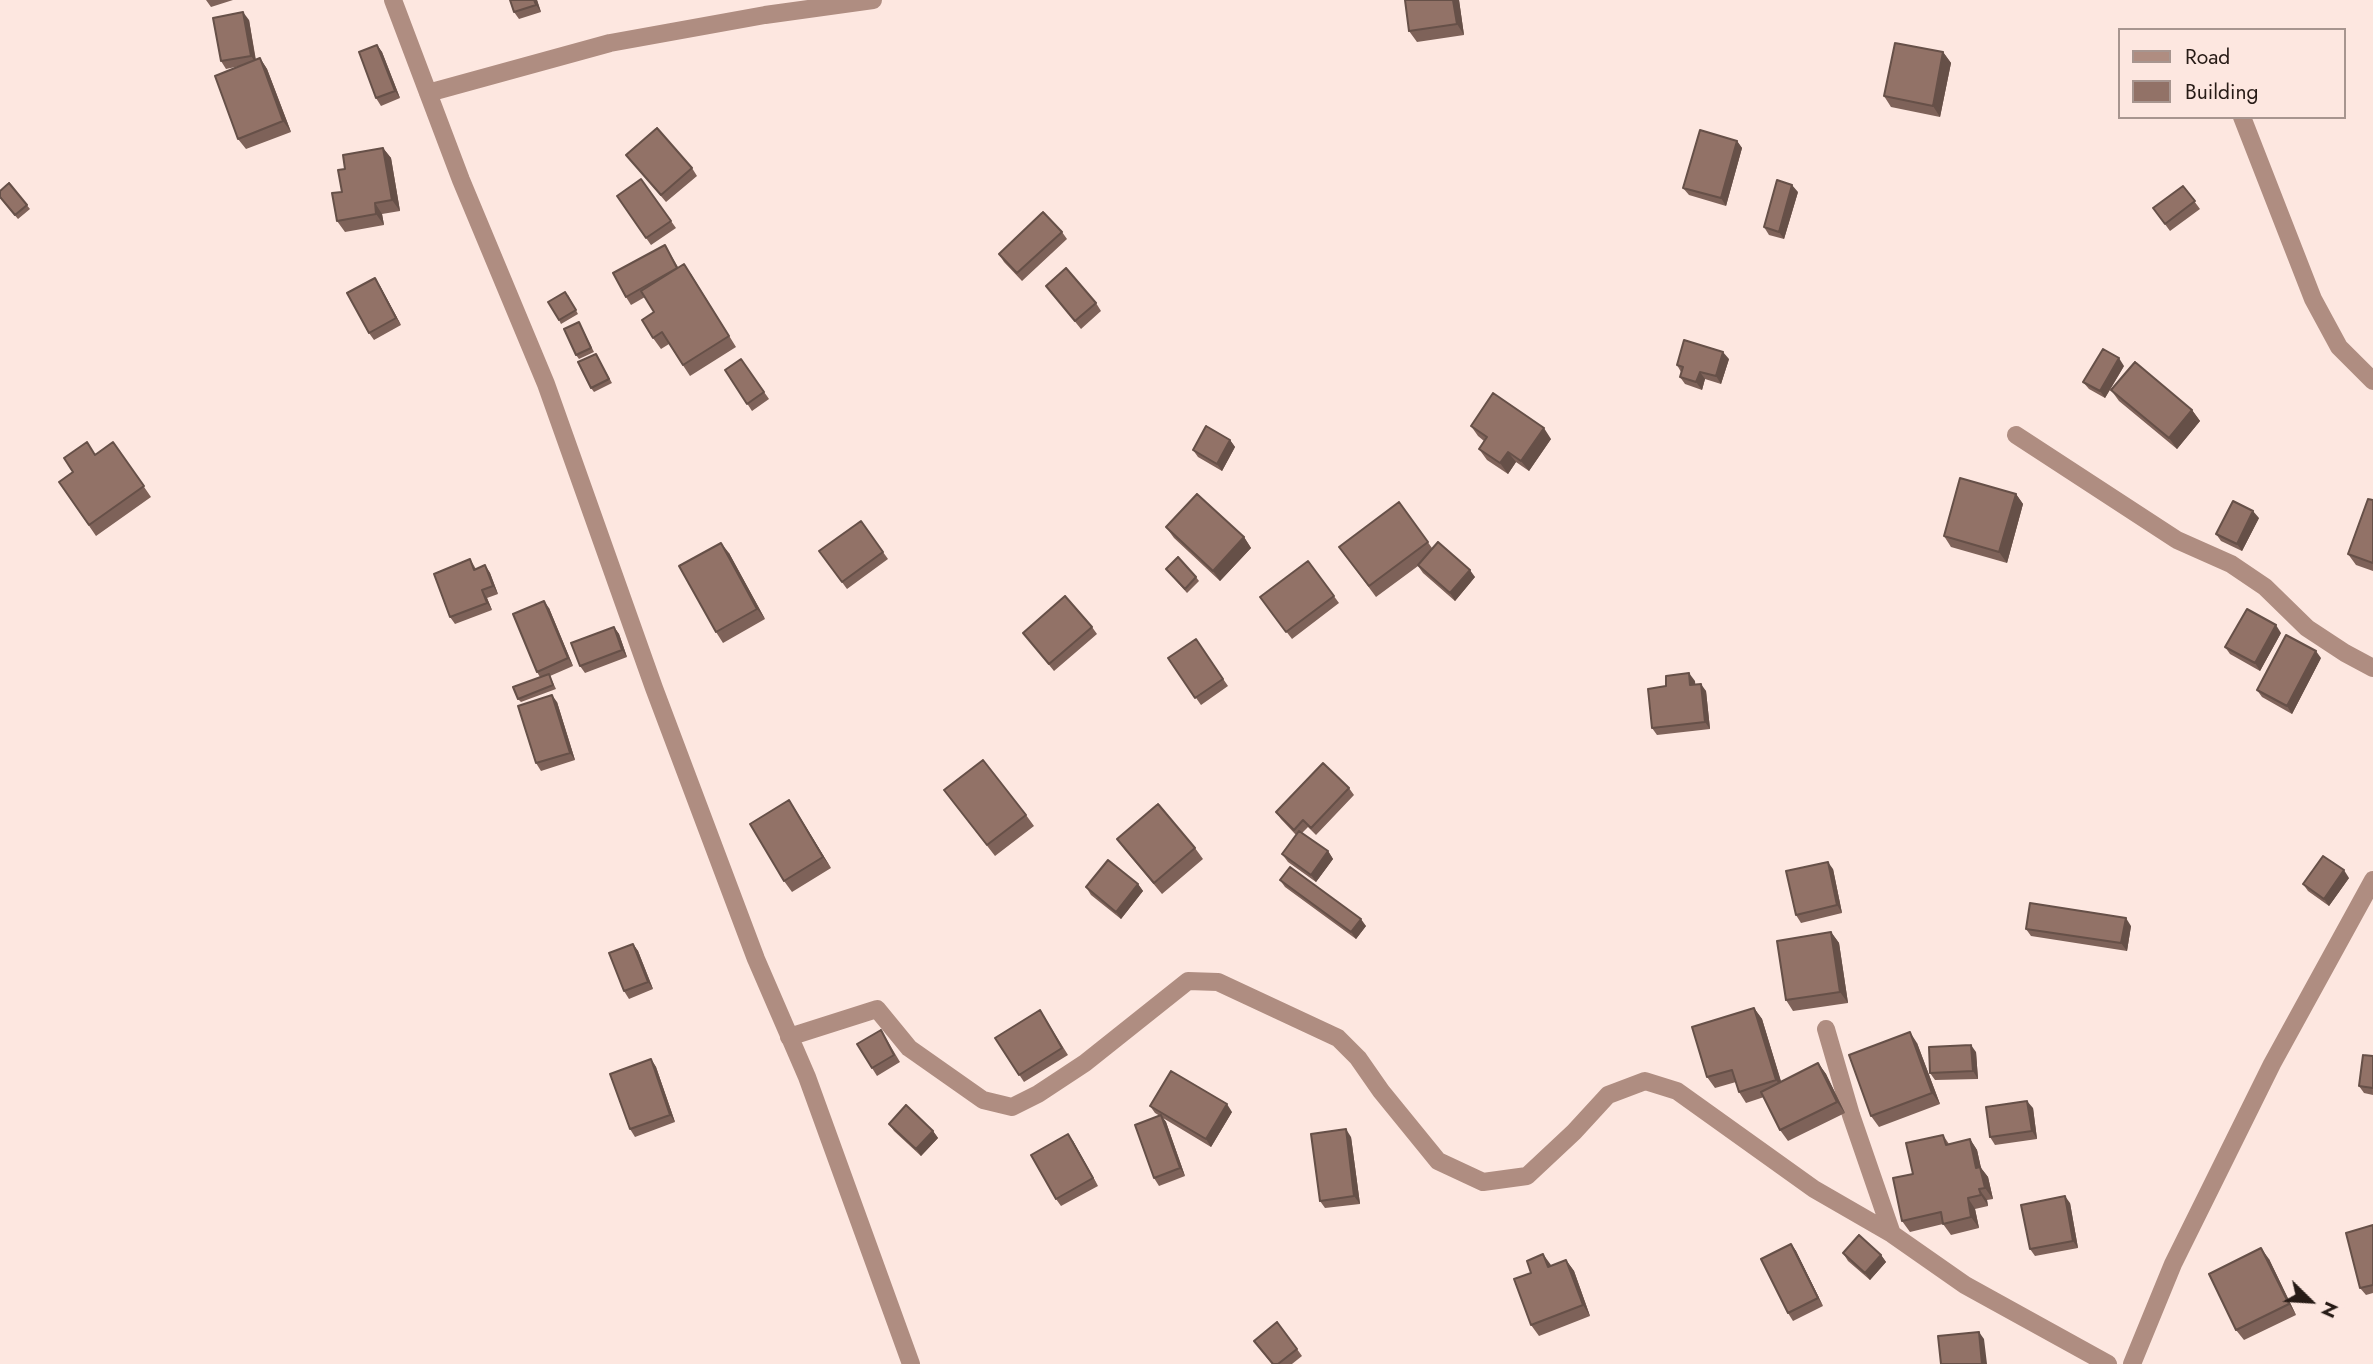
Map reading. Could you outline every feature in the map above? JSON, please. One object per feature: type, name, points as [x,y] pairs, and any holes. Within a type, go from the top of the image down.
[{"type":"street","points":[[393,0],[461,180],[546,384],[659,701],[756,959],[807,1077],[911,1364]]},
{"type":"street","points":[[429,93],[610,43],[765,15],[873,0]]},
{"type":"street","points":[[2243,119],[2313,299],[2339,346],[2373,381]]},
{"type":"street","points":[[2016,435],[2177,540],[2231,564],[2264,587],[2307,628],[2373,668]]},
{"type":"street","points":[[2132,1364],[2173,1265],[2272,1064],[2370,891]]},
{"type":"street","points":[[789,1037],[877,1009],[909,1048],[983,1100],[1012,1107],[1038,1094],[1085,1063],[1188,981],[1218,982],[1338,1038],[1358,1058],[1438,1161],[1483,1182],[1527,1176],[1574,1132],[1608,1095],[1645,1081],[1677,1091],[1814,1189],[1892,1234],[1965,1285],[2108,1364]]},
{"type":"street","points":[[1826,1029],[1892,1234]]},
{"type":"building","points":[[510,0],[534,0],[536,5],[514,12]]},
{"type":"building","points":[[1405,0],[1453,0],[1457,24],[1409,31]]},
{"type":"building","points":[[243,12],[251,56],[221,61],[213,18]]},
{"type":"building","points":[[1895,43],[1943,52],[1933,106],[1884,96]]},
{"type":"building","points":[[377,45],[395,91],[376,98],[359,52]]},
{"type":"building","points":[[260,58],[283,121],[238,139],[215,76]]},
{"type":"building","points":[[657,128],[692,168],[661,195],[626,155]]},
{"type":"building","points":[[1700,130],[1737,141],[1721,198],[1683,188]]},
{"type":"building","points":[[383,148],[392,200],[375,203],[376,214],[337,221],[332,193],[342,192],[338,170],[345,169],[343,155]]},
{"type":"building","points":[[641,179],[671,221],[646,238],[617,196]]},
{"type":"building","points":[[1777,180],[1792,185],[1779,232],[1764,227]]},
{"type":"building","points":[[9,183],[27,205],[15,215],[0,197],[0,191]]},
{"type":"building","points":[[2183,186],[2195,201],[2165,224],[2153,208]]},
{"type":"building","points":[[1043,212],[1062,232],[1017,273],[999,254]]},
{"type":"building","points":[[665,245],[677,268],[626,297],[613,273]]},
{"type":"building","points":[[684,264],[729,336],[683,365],[662,332],[653,338],[642,320],[654,312],[641,291]]},
{"type":"building","points":[[1066,268],[1096,303],[1075,321],[1046,286]]},
{"type":"building","points":[[375,278],[396,318],[369,333],[347,293]]},
{"type":"building","points":[[565,292],[576,310],[559,320],[548,302]]},
{"type":"building","points":[[579,322],[591,348],[576,355],[564,329]]},
{"type":"building","points":[[1684,340],[1723,352],[1716,376],[1700,372],[1696,382],[1680,377],[1683,367],[1677,365]]},
{"type":"building","points":[[2103,349],[2119,358],[2100,391],[2083,382]]},
{"type":"building","points":[[596,354],[609,379],[591,388],[578,362]]},
{"type":"building","points":[[741,359],[764,392],[747,404],[725,370]]},
{"type":"building","points":[[2135,362],[2192,410],[2169,438],[2111,390]]},
{"type":"building","points":[[1493,393],[1544,428],[1521,461],[1508,452],[1500,463],[1479,449],[1487,437],[1471,426]]},
{"type":"building","points":[[1206,426],[1230,440],[1217,464],[1193,450]]},
{"type":"building","points":[[87,442],[95,455],[113,442],[144,486],[89,525],[59,482],[73,472],[64,458]]},
{"type":"building","points":[[1960,478],[2016,494],[1999,552],[1944,536]]},
{"type":"building","points":[[1197,494],[1244,537],[1213,571],[1166,527]]},
{"type":"building","points":[[2368,499],[2373,500],[2373,563],[2348,554]]},
{"type":"building","points":[[2233,501],[2253,511],[2237,544],[2216,534]]},
{"type":"building","points":[[1399,502],[1428,542],[1369,586],[1339,547]]},
{"type":"building","points":[[861,521],[883,552],[842,582],[819,551]]},
{"type":"building","points":[[1438,542],[1470,570],[1450,593],[1418,565]]},
{"type":"building","points":[[721,543],[757,609],[716,632],[679,566]]},
{"type":"building","points":[[1178,557],[1196,577],[1185,589],[1166,569]]},
{"type":"building","points":[[470,559],[474,570],[485,565],[493,586],[482,590],[487,603],[450,617],[434,574]]},
{"type":"building","points":[[1308,561],[1334,596],[1286,632],[1260,597]]},
{"type":"building","points":[[1065,596],[1092,627],[1049,664],[1023,633]]},
{"type":"building","points":[[544,601],[568,658],[537,672],[513,614]]},
{"type":"building","points":[[2247,609],[2276,625],[2255,663],[2225,647]]},
{"type":"building","points":[[614,627],[622,650],[580,666],[571,643]]},
{"type":"building","points":[[2286,635],[2316,651],[2287,706],[2257,690]]},
{"type":"building","points":[[1196,639],[1223,679],[1195,698],[1168,658]]},
{"type":"building","points":[[1689,673],[1690,685],[1701,684],[1705,722],[1652,728],[1648,689],[1666,686],[1666,676]]},
{"type":"building","points":[[549,674],[553,685],[518,699],[513,687]]},
{"type":"building","points":[[552,695],[570,753],[536,763],[518,706]]},
{"type":"building","points":[[983,760],[1026,815],[987,845],[944,790]]},
{"type":"building","points":[[1323,763],[1349,788],[1311,828],[1303,820],[1294,830],[1276,812]]},
{"type":"building","points":[[789,800],[823,857],[784,881],[750,824]]},
{"type":"building","points":[[1158,804],[1195,848],[1154,883],[1117,839]]},
{"type":"building","points":[[1299,831],[1328,851],[1311,875],[1282,854]]},
{"type":"building","points":[[2323,856],[2344,870],[2324,899],[2303,884]]},
{"type":"building","points":[[1108,860],[1138,884],[1116,912],[1086,887]]},
{"type":"building","points":[[1828,862],[1837,905],[1796,915],[1786,871]]},
{"type":"building","points":[[1290,867],[1361,919],[1351,932],[1280,880]]},
{"type":"building","points":[[2030,903],[2126,918],[2121,943],[2026,929]]},
{"type":"building","points":[[1831,932],[1840,992],[1786,1000],[1777,941]]},
{"type":"building","points":[[633,944],[648,982],[624,991],[609,953]]},
{"type":"building","points":[[1754,1008],[1776,1080],[1739,1092],[1732,1070],[1707,1077],[1692,1027]]},
{"type":"building","points":[[1040,1010],[1062,1048],[1019,1075],[995,1038]]},
{"type":"building","points":[[881,1030],[894,1055],[872,1068],[857,1044]]},
{"type":"building","points":[[1910,1032],[1932,1093],[1871,1116],[1849,1055]]},
{"type":"building","points":[[1971,1045],[1973,1071],[1930,1073],[1929,1047]]},
{"type":"building","points":[[2363,1055],[2373,1056],[2373,1088],[2359,1086]]},
{"type":"building","points":[[651,1059],[670,1115],[630,1129],[610,1074]]},
{"type":"building","points":[[1818,1063],[1837,1102],[1780,1130],[1761,1092]]},
{"type":"building","points":[[1171,1071],[1227,1104],[1206,1139],[1150,1106]]},
{"type":"building","points":[[2027,1101],[2032,1131],[1990,1137],[1986,1107]]},
{"type":"building","points":[[906,1105],[933,1131],[916,1149],[889,1124]]},
{"type":"building","points":[[1161,1115],[1180,1168],[1154,1178],[1135,1125]]},
{"type":"building","points":[[1346,1129],[1354,1196],[1320,1201],[1311,1134]]},
{"type":"building","points":[[1068,1134],[1093,1178],[1056,1199],[1031,1155]]},
{"type":"building","points":[[1943,1135],[1946,1145],[1970,1139],[1976,1168],[1980,1167],[1985,1188],[1979,1189],[1981,1195],[1968,1198],[1971,1217],[1943,1224],[1941,1212],[1902,1221],[1893,1178],[1913,1174],[1906,1143]]},
{"type":"building","points":[[2065,1196],[2073,1241],[2030,1249],[2021,1205]]},
{"type":"building","points":[[2373,1225],[2373,1285],[2360,1288],[2346,1233]]},
{"type":"building","points":[[1859,1235],[1881,1255],[1865,1273],[1843,1253]]},
{"type":"building","points":[[1791,1244],[1818,1298],[1788,1313],[1761,1259]]},
{"type":"building","points":[[2261,1248],[2289,1304],[2236,1330],[2209,1274]]},
{"type":"building","points":[[1543,1254],[1548,1267],[1566,1260],[1583,1305],[1531,1325],[1514,1279],[1531,1273],[1527,1261]]},
{"type":"building","points":[[1277,1322],[1297,1349],[1278,1364],[1273,1364],[1254,1341]]},
{"type":"building","points":[[1979,1332],[1982,1364],[1941,1364],[1938,1336]]}]
